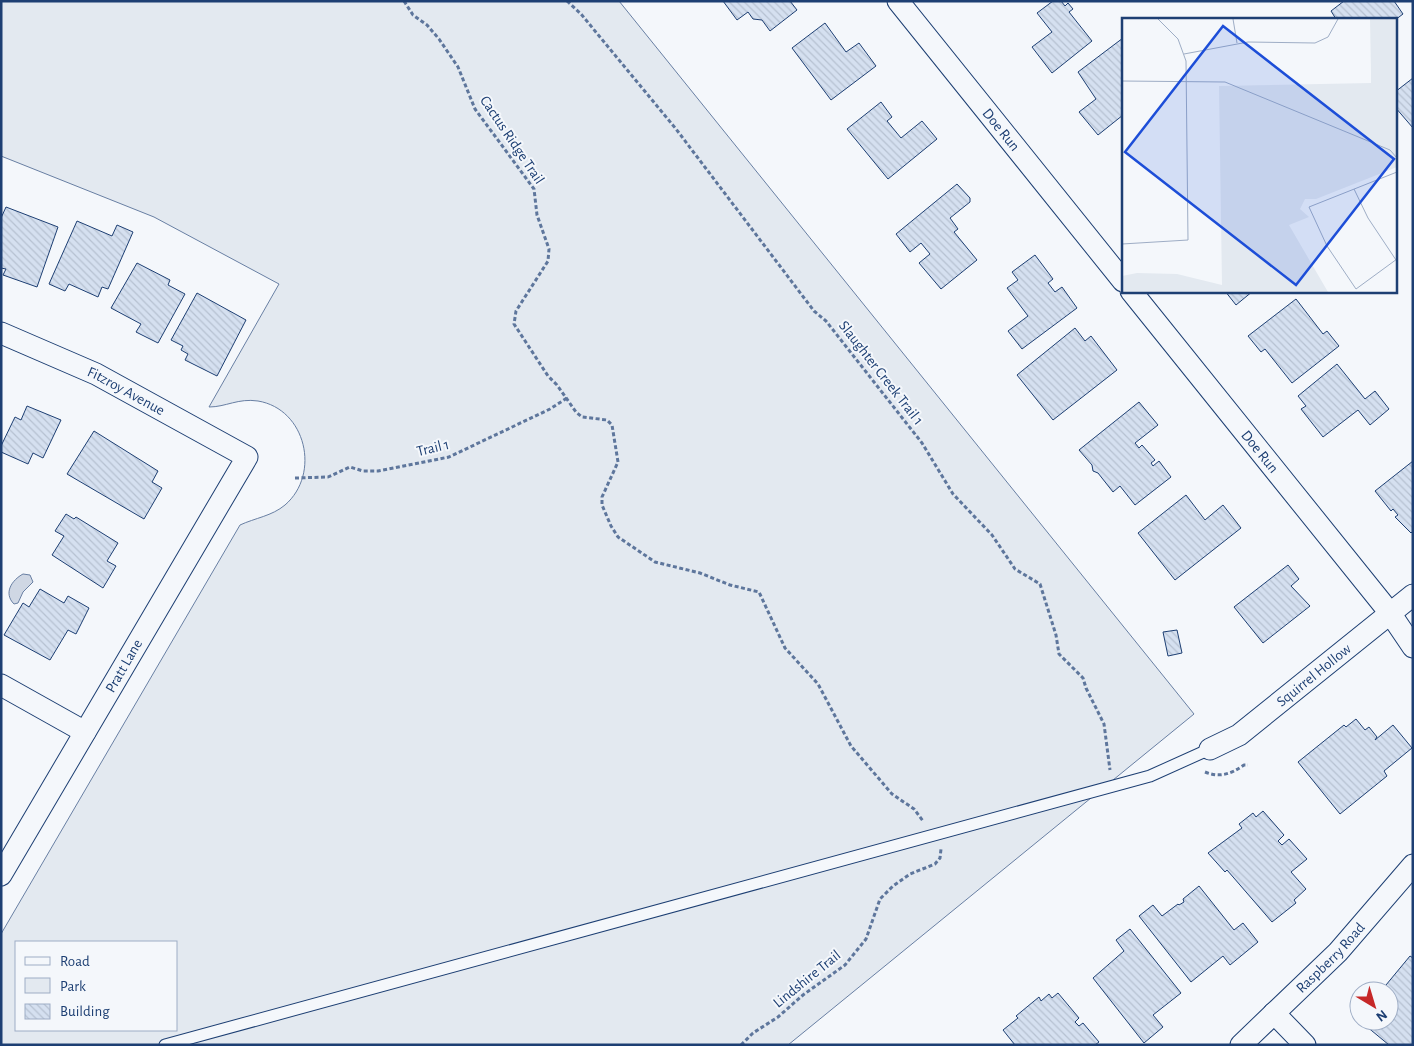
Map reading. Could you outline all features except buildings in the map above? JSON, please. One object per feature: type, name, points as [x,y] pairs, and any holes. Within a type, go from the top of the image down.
[{"type":"street","name":"Doe Run","points":[[898,1],[1122,280]]},
{"type":"street","name":"Doe Run","points":[[1132,292],[1390,613],[1413,647]]},
{"type":"street","name":"Fitzroy Avenue","points":[[1,333],[96,374],[247,457]]},
{"type":"street","name":"Pratt Lane","points":[[1,874],[247,457]]},
{"type":"street","name":"Squirrel Hollow","points":[[1210,749],[1238,735],[1413,595]]},
{"type":"street","points":[[1,685],[85,732]]},
{"type":"street","name":"Raspberry Road","points":[[1241,1045],[1338,952],[1413,864]]},
{"type":"street","points":[[1274,1013],[1305,1045]]},
{"type":"lane","points":[[165,1045],[1150,776],[1210,749]]},
{"type":"path","name":"Cactus Ridge Trail","points":[[404,1],[413,15],[427,25],[458,67],[475,109],[534,189],[537,215],[549,248],[548,261],[516,311],[514,324],[548,376],[576,412],[582,417],[607,420],[612,425],[618,462],[602,497],[602,506],[618,537],[655,562],[700,573],[730,585],[759,592],[785,648],[818,684],[851,746],[892,794],[914,809],[924,824],[938,834]]},
{"type":"path","name":"Slaughter Creek Trail 1","points":[[568,1],[581,14],[676,129],[814,311],[826,321],[922,443],[953,494],[992,535],[1015,569],[1040,584],[1056,636],[1059,654],[1083,678],[1104,724],[1113,786]]},
{"type":"path","name":"Trail 1","points":[[295,478],[328,477],[350,467],[363,471],[378,471],[449,457],[533,417],[567,398]]},
{"type":"path","name":"Lindshire Trail","points":[[741,1045],[753,1033],[778,1018],[803,995],[846,965],[866,939],[880,899],[893,886],[910,874],[935,864],[940,858],[942,853],[938,834]]},
{"type":"green space","points":[[1,1],[619,1],[1194,714],[788,1045],[1,1045],[1,934],[240,525],[280,509],[296,492],[303,477],[305,461],[303,444],[297,429],[288,416],[274,406],[251,400],[209,407],[279,284],[154,217],[1,156]]},
{"type":"shaded area","points":[[23,574],[30,575],[33,582],[23,592],[18,603],[14,604],[9,596],[10,587]]}]
